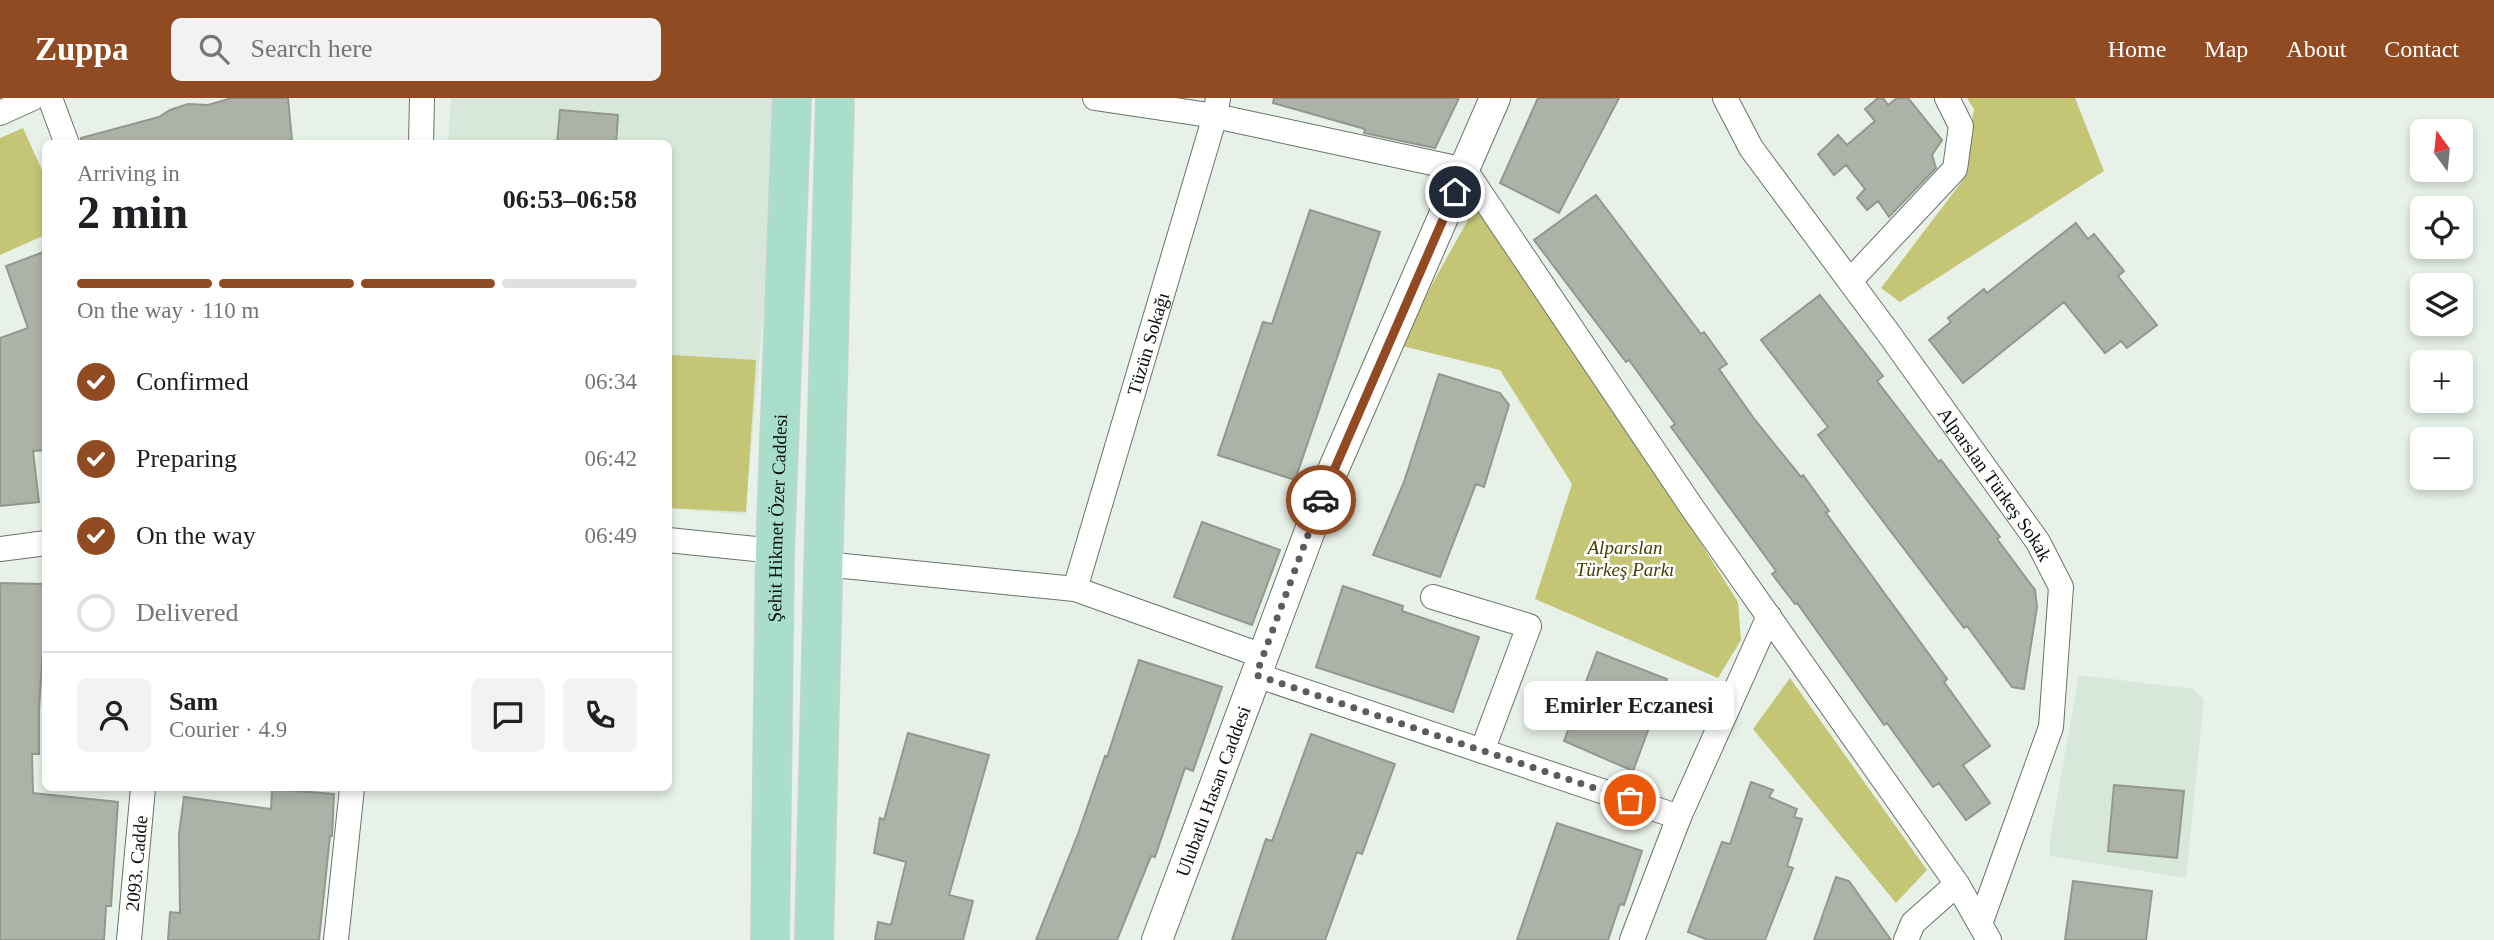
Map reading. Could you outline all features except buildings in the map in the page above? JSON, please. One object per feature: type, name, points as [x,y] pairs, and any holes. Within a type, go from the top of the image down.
[{"type":"main road","name":"Şehit Hikmet Özer Caddesi","points":[[770,940],[775,551],[792,98]]},
{"type":"main road","points":[[814,940],[835,98]]},
{"type":"street","points":[[0,113],[33,98]]},
{"type":"street","points":[[50,98],[66,140]]},
{"type":"street","points":[[421,140],[422,98]]},
{"type":"street","points":[[1095,98],[1216,107],[1465,170],[1693,509],[1957,884],[1984,932]]},
{"type":"street","name":"Ulubatlı Hasan Caddesi","points":[[1157,940],[1329,477],[1495,98]]},
{"type":"street","name":"Alparslan Türkeş Sokak","points":[[1725,98],[1751,148],[2038,542],[2060,587],[2052,727],[1984,932]]},
{"type":"street","points":[[1850,281],[1955,169],[1961,126],[1947,98]]},
{"type":"street","name":"Tüzün Sokağı","points":[[1075,589],[1216,107]]},
{"type":"street","points":[[672,540],[775,551]]},
{"type":"street","points":[[0,549],[42,544]]},
{"type":"street","points":[[824,564],[1075,589],[1259,666],[1482,751],[1679,817]]},
{"type":"street","points":[[1433,597],[1529,626],[1482,751]]},
{"type":"street","points":[[1632,940],[1679,817],[1769,616]]},
{"type":"street","name":"2093. Cadde","points":[[128,940],[143,791]]},
{"type":"street","points":[[336,940],[352,791]]},
{"type":"street","points":[[1906,940],[1913,923],[1957,884]]},
{"type":"shaded area","points":[[451,98],[776,98],[763,320],[745,515],[672,508],[672,140],[448,140]]},
{"type":"shaded area","points":[[2079,675],[2193,689],[2204,699],[2186,878],[2050,856],[2050,839]]},
{"type":"green space","points":[[1967,98],[2075,98],[2104,171],[1900,302],[1881,288],[1963,180],[1974,109]]},
{"type":"green space","points":[[23,128],[42,170],[42,236],[0,255],[0,138]]},
{"type":"green space","name":"Alparslan Türkeş Parkı","points":[[1482,195],[1738,602],[1741,640],[1718,678],[1535,599],[1572,484],[1500,370],[1398,345]]},
{"type":"green space","points":[[672,355],[756,360],[746,512],[672,508]]},
{"type":"green space","points":[[1790,678],[1927,870],[1896,903],[1753,729]]},
{"type":"way so far","points":[[1321,500],[1256,675],[1630,800]]},
{"type":"place","name":"Emirler Eczanesi","points":[[1630,800]]},
{"type":"route","points":[[1321,500],[1455,192]]}]
